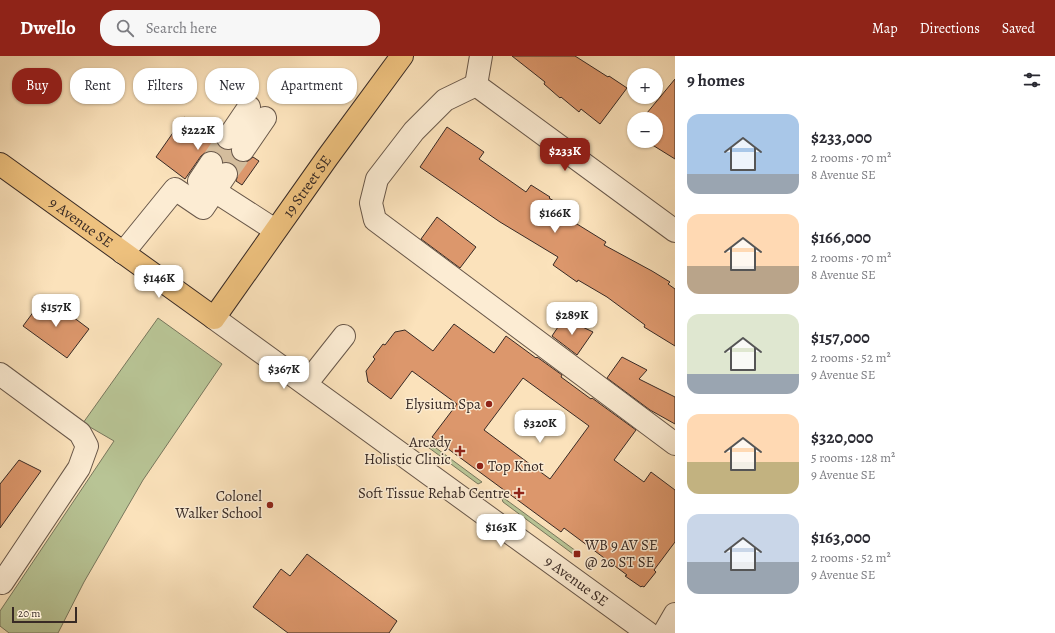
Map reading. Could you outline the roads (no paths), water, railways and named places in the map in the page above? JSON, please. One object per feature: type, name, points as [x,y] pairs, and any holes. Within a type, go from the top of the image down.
[{"type":"main road","name":"19 Street SE","points":[[214,318],[275,230],[402,56]]},
{"type":"main road","name":"9 Avenue SE","points":[[0,164],[214,318]]},
{"type":"street","points":[[476,85],[481,56]]},
{"type":"street","points":[[476,85],[675,231]]},
{"type":"street","points":[[476,85],[445,100],[414,131],[377,179],[371,203],[376,220],[675,444]]},
{"type":"street","points":[[236,144],[257,112]]},
{"type":"street","points":[[123,253],[175,189],[203,208],[218,176],[275,230]]},
{"type":"street","name":"9 Avenue SE","points":[[214,318],[648,633]]},
{"type":"street","points":[[306,384],[344,336]]},
{"type":"street","points":[[0,374],[80,433],[87,446],[79,468],[2,583],[0,582]]},
{"type":"street","points":[[664,633],[675,614]]},
{"type":"tunnel","points":[[211,163],[228,138]]},
{"type":"tunnel","points":[[226,174],[243,150]]},
{"type":"place","name":"Elysium Spa","points":[[489,404]]},
{"type":"place","name":"Arcady Holistic Clinic","points":[[460,451]]},
{"type":"place","name":"Top Knot","points":[[480,466]]},
{"type":"place","name":"Soft Tissue Rehab Centre","points":[[519,493]]},
{"type":"place","name":"Colonel Walker School","points":[[270,505]]},
{"type":"place","name":"WB 9 AV SE @ 20 ST SE","points":[[577,554]]}]
